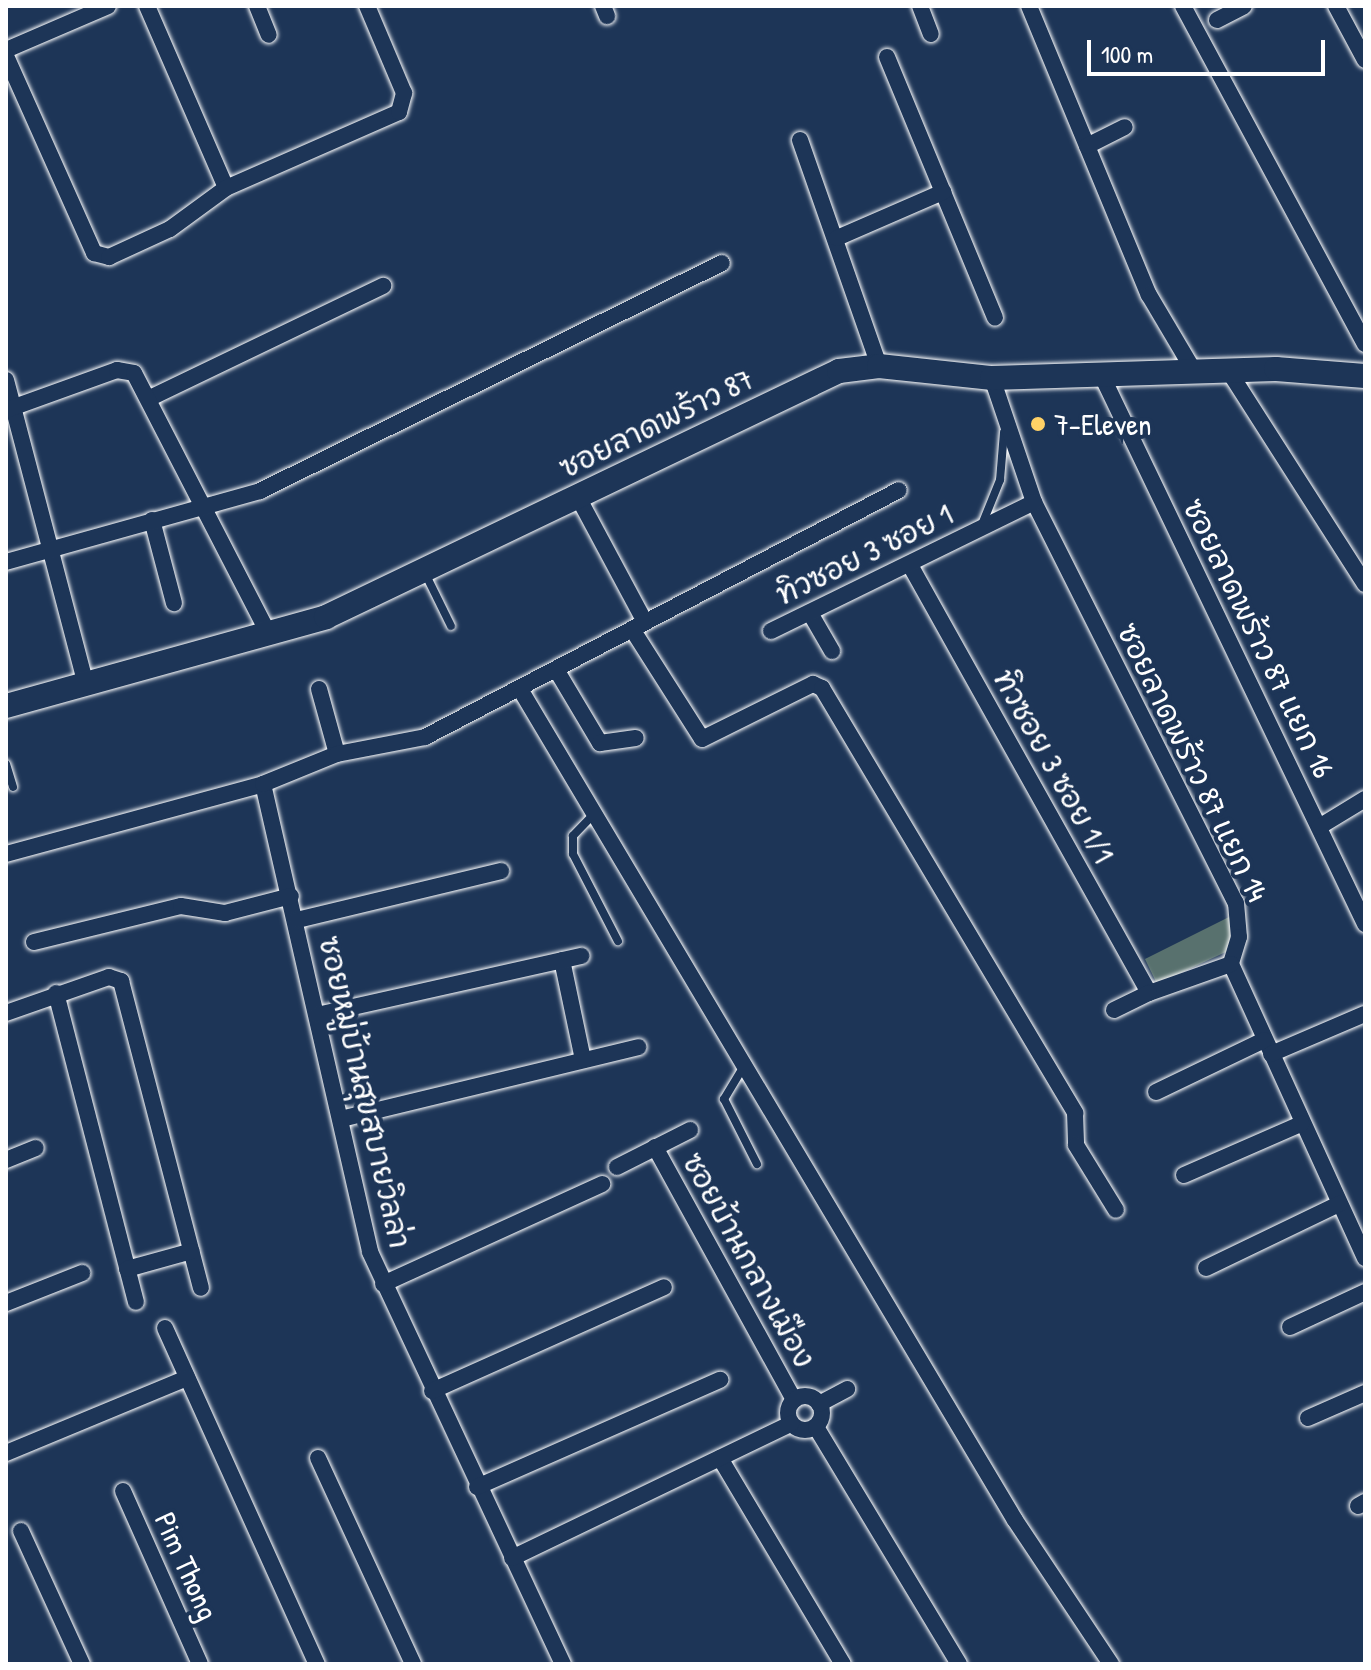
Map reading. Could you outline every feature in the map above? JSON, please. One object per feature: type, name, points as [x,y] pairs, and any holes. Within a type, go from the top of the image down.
[{"type":"street","points":[[108,6],[6,53],[101,258],[170,229],[226,188],[399,112],[404,93],[367,6]]},
{"type":"street","points":[[147,6],[226,188]]},
{"type":"street","points":[[257,6],[269,35]]},
{"type":"street","points":[[920,6],[931,34]]},
{"type":"street","points":[[1029,6],[1153,303],[1194,371]]},
{"type":"street","points":[[1183,6],[1365,344]]},
{"type":"street","points":[[1217,20],[1244,6]]},
{"type":"street","points":[[1336,6],[1365,60]]},
{"type":"street","points":[[887,57],[995,318]]},
{"type":"street","points":[[1087,146],[1125,127]]},
{"type":"street","points":[[800,140],[837,238],[879,366]]},
{"type":"street","points":[[837,238],[943,192]]},
{"type":"street","points":[[6,562],[152,520],[207,509],[260,491],[722,263]]},
{"type":"street","points":[[150,398],[383,286]]},
{"type":"street","name":"ซอยลาดพร้าว 87","points":[[6,706],[269,634],[425,573],[818,380],[879,366],[992,378],[1228,370],[1365,376]]},
{"type":"street","points":[[86,684],[8,398],[117,370],[134,373],[150,398],[269,634]]},
{"type":"street","points":[[1228,370],[1365,584]]},
{"type":"street","name":"ซอยลาดพร้าว 87 แยก 16","points":[[1102,376],[1365,924]]},
{"type":"street","name":"ซอยลาดพร้าว 87 แยก 14","points":[[992,378],[1004,432],[1034,502],[1236,903],[1239,937],[1231,964]]},
{"type":"street","points":[[6,854],[263,784],[337,754],[425,737],[557,671],[899,490]]},
{"type":"street","points":[[578,497],[639,626],[702,739],[813,684],[822,688],[1075,1113],[1076,1145],[1116,1210]]},
{"type":"street","name":"ทิวซอย 3 ซอย 1","points":[[771,631],[1034,502]]},
{"type":"street","points":[[152,520],[174,603]]},
{"type":"street","name":"ทิวซอย 3 ซอย 1/1","points":[[910,565],[1149,993]]},
{"type":"street","points":[[810,613],[832,651]]},
{"type":"street","points":[[557,671],[600,743],[636,738]]},
{"type":"street","points":[[319,689],[337,754]]},
{"type":"street","points":[[520,689],[1015,1520],[1111,1664]]},
{"type":"street","name":"ซอยหมู่บ้านสุขสบายวิลล่า","points":[[263,784],[383,1284],[563,1664]]},
{"type":"street","points":[[1319,827],[1365,799]]},
{"type":"street","points":[[297,920],[501,871]]},
{"type":"street","points":[[34,942],[181,906],[225,913],[291,896]]},
{"type":"street","points":[[317,1015],[582,956]]},
{"type":"street","points":[[562,960],[583,1060]]},
{"type":"street","points":[[1114,1010],[1149,993],[1231,964],[1301,1124],[1365,1258]]},
{"type":"street","points":[[6,1013],[109,977],[121,981],[201,1288]]},
{"type":"street","points":[[56,993],[136,1302]]},
{"type":"street","points":[[1156,1092],[1268,1047],[1365,1014]]},
{"type":"street","points":[[341,1119],[638,1047]]},
{"type":"street","points":[[1184,1175],[1301,1124]]},
{"type":"street","name":"ซอยบ้านกลางเมือง","points":[[617,1167],[690,1130]]},
{"type":"street","name":"ซอยบ้านกลางเมือง","points":[[655,1147],[794,1400],[791,1424]]},
{"type":"street","points":[[6,1160],[36,1148]]},
{"type":"street","points":[[383,1284],[602,1184]]},
{"type":"street","points":[[1206,1268],[1339,1204]]},
{"type":"street","points":[[127,1269],[192,1251]]},
{"type":"street","points":[[6,1303],[82,1273]]},
{"type":"street","points":[[432,1391],[664,1287]]},
{"type":"street","points":[[1290,1327],[1365,1292]]},
{"type":"street","points":[[165,1328],[317,1664]]},
{"type":"street","points":[[6,1453],[187,1378]]},
{"type":"street","points":[[477,1487],[720,1380]]},
{"type":"street","name":"ซอยบ้านกลางเมือง","points":[[819,1404],[847,1389]]},
{"type":"street","points":[[1308,1418],[1365,1393]]},
{"type":"street","name":"ซอยบ้านกลางเมือง","points":[[794,1400],[808,1396],[819,1404]]},
{"type":"street","name":"ซอยบ้านกลางเมือง","points":[[816,1427],[819,1404]]},
{"type":"street","points":[[512,1558],[791,1424],[816,1427],[959,1664]]},
{"type":"street","points":[[318,1458],[413,1664]]},
{"type":"street","points":[[720,1458],[843,1664]]},
{"type":"street","name":"Pim Thong","points":[[123,1491],[197,1663]]},
{"type":"street","points":[[21,1531],[82,1664]]},
{"type":"lane","name":"ทิวซอย 3 ซอย 1","points":[[981,527],[1000,480],[1004,432]]},
{"type":"lane","points":[[425,573],[451,626]]},
{"type":"lane","points":[[6,764],[13,787]]},
{"type":"lane","points":[[593,815],[573,836],[573,854],[618,941]]},
{"type":"lane","points":[[744,1066],[724,1099],[757,1164]]},
{"type":"green space","points":[[1231,916],[1230,950],[1157,984],[1145,959]]},
{"type":"place","name":"7-Eleven","points":[[1038,424]]}]
